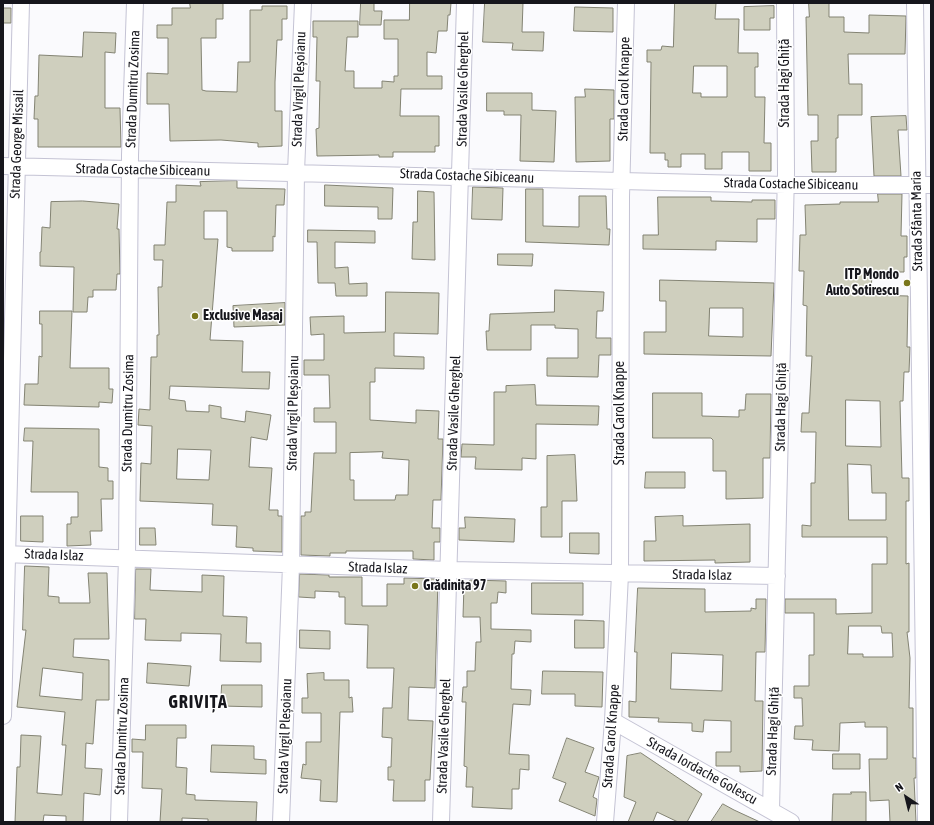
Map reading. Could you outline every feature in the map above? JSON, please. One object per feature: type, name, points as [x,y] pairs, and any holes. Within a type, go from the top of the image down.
[{"type":"street","name":"Strada George Missail","points":[[3,716],[10,166],[21,3]]},
{"type":"street","name":"Strada Dumitru Zosima","points":[[120,822],[127,558],[130,170],[135,3]]},
{"type":"street","name":"Strada Virgil Pleșoianu","points":[[281,822],[291,565],[296,172],[303,3]]},
{"type":"street","name":"Strada Vasile Gherghel","points":[[441,822],[465,3]]},
{"type":"street","name":"Strada Carol Knappe","points":[[605,822],[613,721],[620,574],[622,181],[626,3]]},
{"type":"street","name":"Strada Hagi Ghiță","points":[[771,810],[786,185],[785,3]]},
{"type":"street","name":"Strada Sfânta Maria","points":[[915,3],[924,184],[928,819]]},
{"type":"street","name":"Strada Costache Sibiceanu","points":[[10,166],[786,185],[924,184]]},
{"type":"street","name":"Strada Islaz","points":[[6,554],[449,570],[777,576]]},
{"type":"street","name":"Strada Iordache Golescu","points":[[613,721],[791,822]]},
{"type":"building","points":[[190,3],[223,3],[223,19],[216,19],[216,38],[201,38],[202,90],[237,92],[238,62],[250,62],[250,10],[262,10],[262,6],[287,6],[287,19],[282,19],[282,40],[277,40],[275,82],[275,111],[282,111],[282,146],[258,147],[258,143],[221,140],[170,141],[169,104],[147,104],[147,73],[168,74],[168,38],[157,38],[157,25],[172,25],[172,8],[190,8]]},
{"type":"building","points":[[361,3],[374,3],[374,11],[382,11],[381,25],[360,25]]},
{"type":"building","points":[[410,3],[451,3],[450,15],[448,15],[447,31],[438,31],[436,53],[427,52],[427,76],[442,76],[442,89],[401,89],[400,116],[439,116],[439,146],[435,146],[435,152],[393,152],[393,157],[379,157],[379,155],[317,156],[316,129],[319,128],[320,81],[316,81],[317,37],[313,37],[313,21],[358,21],[358,37],[347,37],[345,71],[354,71],[354,88],[382,88],[382,81],[394,82],[394,76],[398,76],[398,39],[384,39],[384,20],[409,20]]},
{"type":"building","points":[[485,3],[523,3],[522,32],[544,32],[543,51],[512,50],[513,43],[483,42]]},
{"type":"building","points":[[675,3],[716,3],[715,19],[739,19],[738,53],[758,53],[758,67],[755,67],[755,97],[765,97],[764,143],[771,143],[771,171],[749,171],[749,152],[722,152],[722,169],[705,169],[705,154],[681,154],[681,167],[668,167],[668,160],[665,160],[665,153],[650,153],[651,62],[647,62],[647,50],[661,50],[662,46],[673,47]],"holes":[[[694,66],[727,66],[727,97],[701,97],[701,93],[693,93]]]},
{"type":"building","points":[[809,3],[829,3],[829,17],[844,17],[844,32],[869,33],[869,15],[906,16],[905,54],[848,54],[849,84],[862,84],[862,115],[838,115],[836,172],[812,172],[811,141],[818,141],[818,115],[808,115],[806,17],[809,17]]},
{"type":"building","points":[[774,6],[774,18],[770,18],[770,30],[744,30],[744,7]]},
{"type":"building","points":[[575,7],[613,8],[613,32],[574,31]]},
{"type":"building","points":[[3,8],[11,8],[11,23],[3,23]]},
{"type":"building","points":[[84,32],[116,33],[115,53],[105,52],[105,108],[120,108],[121,147],[38,147],[38,119],[34,119],[35,96],[38,96],[39,55],[82,57]]},
{"type":"building","points":[[585,89],[614,90],[614,119],[610,119],[610,161],[576,162],[575,97],[585,97]]},
{"type":"building","points":[[487,93],[532,93],[532,110],[556,111],[554,162],[520,161],[521,115],[504,115],[504,111],[487,111]]},
{"type":"building","points":[[906,116],[907,130],[898,130],[901,176],[874,176],[871,117]]},
{"type":"building","points":[[237,181],[237,188],[285,189],[284,205],[276,205],[273,251],[232,251],[232,248],[227,247],[227,211],[204,211],[204,239],[218,239],[210,340],[243,341],[242,372],[270,372],[269,389],[170,386],[169,399],[185,401],[186,411],[209,412],[209,405],[221,407],[221,418],[245,422],[246,411],[271,415],[267,440],[251,437],[249,467],[272,468],[269,510],[278,510],[278,516],[282,516],[282,552],[253,551],[253,548],[236,547],[237,526],[212,525],[213,504],[140,501],[141,463],[151,464],[152,426],[138,425],[139,409],[150,410],[151,357],[157,357],[157,335],[159,335],[158,287],[162,287],[163,260],[154,260],[154,245],[165,245],[167,202],[176,202],[176,185],[201,186],[200,182]],"holes":[[[178,449],[211,450],[209,480],[177,479]]]},
{"type":"building","points":[[325,185],[393,188],[392,219],[378,219],[378,207],[325,206]]},
{"type":"building","points":[[473,187],[503,188],[502,220],[472,219]]},
{"type":"building","points":[[526,189],[543,189],[543,226],[579,227],[579,196],[606,196],[607,229],[610,229],[609,245],[526,242]]},
{"type":"building","points":[[418,191],[434,192],[435,260],[412,259],[413,222],[417,222]]},
{"type":"building","points":[[878,194],[902,194],[901,236],[907,236],[907,257],[904,257],[904,272],[872,272],[871,295],[908,296],[907,347],[910,347],[909,372],[904,372],[903,401],[900,401],[902,478],[909,478],[909,501],[906,501],[906,564],[909,563],[909,632],[907,632],[910,658],[909,708],[913,708],[913,758],[916,758],[916,778],[914,778],[916,822],[890,822],[889,800],[870,801],[869,759],[887,759],[887,727],[865,727],[865,722],[840,723],[839,751],[812,750],[813,740],[794,739],[795,726],[803,726],[802,698],[794,698],[794,686],[809,686],[809,655],[814,655],[814,613],[785,613],[785,599],[836,599],[836,614],[872,613],[872,564],[887,564],[887,537],[802,537],[802,525],[811,526],[811,483],[815,483],[816,432],[801,432],[802,413],[809,413],[812,356],[806,356],[807,306],[803,305],[804,271],[799,271],[800,235],[806,235],[805,205],[840,204],[840,202],[878,202]],"holes":[[[846,400],[880,401],[881,447],[846,446]],[[848,464],[871,465],[872,493],[886,493],[886,520],[849,520]],[[849,626],[881,626],[882,633],[892,633],[893,657],[863,657],[863,654],[848,654]]]},
{"type":"building","points":[[658,197],[711,197],[711,201],[752,202],[752,200],[775,200],[775,219],[757,219],[757,242],[716,241],[716,250],[643,249],[643,235],[658,235]]},
{"type":"building","points":[[83,201],[119,204],[117,229],[119,229],[120,274],[117,274],[116,290],[93,290],[93,297],[88,297],[87,312],[73,312],[74,267],[40,266],[42,227],[50,228],[51,202]]},
{"type":"building","points":[[308,230],[375,231],[375,243],[335,242],[335,268],[348,267],[349,284],[367,283],[367,296],[336,296],[335,283],[318,283],[317,242],[308,242]]},
{"type":"building","points":[[498,254],[533,254],[532,266],[498,265]]},
{"type":"building","points":[[660,280],[774,283],[771,356],[644,354],[644,332],[666,332],[666,301],[660,301]],"holes":[[[710,308],[743,308],[743,337],[709,336]]]},
{"type":"building","points":[[555,290],[604,292],[603,311],[597,311],[596,338],[611,338],[611,355],[599,355],[598,377],[547,376],[547,358],[578,358],[578,329],[555,328],[555,325],[531,325],[531,350],[487,350],[486,331],[489,331],[490,314],[554,312]]},
{"type":"building","points":[[386,292],[439,293],[438,334],[394,333],[394,356],[424,357],[424,369],[375,368],[375,382],[370,382],[370,420],[416,423],[416,410],[439,411],[438,439],[443,439],[441,500],[433,500],[432,528],[440,528],[440,542],[434,542],[434,560],[413,559],[413,551],[346,551],[346,553],[330,553],[330,556],[301,555],[301,516],[305,516],[305,512],[311,512],[314,453],[336,453],[336,422],[314,422],[314,408],[330,408],[329,375],[304,375],[304,360],[324,360],[324,334],[311,335],[310,317],[344,316],[344,333],[385,332]],"holes":[[[383,452],[382,458],[409,460],[408,495],[396,495],[395,500],[354,500],[354,480],[350,480],[350,453]]]},
{"type":"building","points":[[285,303],[285,325],[234,327],[233,306]]},
{"type":"building","points":[[40,311],[72,311],[70,368],[109,368],[109,389],[113,389],[112,403],[99,402],[99,407],[24,405],[25,384],[38,384],[39,356],[42,357],[42,324],[40,324]]},
{"type":"building","points":[[535,385],[536,405],[599,406],[598,425],[536,424],[536,459],[522,458],[522,470],[475,469],[476,457],[461,457],[462,444],[494,445],[494,392],[506,392],[506,386]]},
{"type":"building","points":[[653,393],[702,393],[702,416],[739,417],[739,410],[745,410],[746,394],[771,394],[770,458],[763,458],[763,498],[726,499],[726,471],[713,471],[713,440],[711,438],[653,438]]},
{"type":"building","points":[[25,428],[99,429],[99,467],[108,468],[108,481],[113,481],[113,499],[101,499],[102,531],[90,531],[91,545],[67,546],[67,524],[71,524],[71,517],[78,517],[78,492],[31,492],[33,441],[24,441]]},
{"type":"building","points":[[575,455],[577,501],[562,501],[562,537],[541,537],[541,507],[547,507],[547,456]]},
{"type":"building","points":[[646,472],[685,472],[685,488],[645,488]]},
{"type":"building","points":[[21,516],[43,516],[43,542],[21,541]]},
{"type":"building","points":[[683,516],[683,526],[750,524],[750,562],[715,563],[715,560],[644,561],[644,541],[656,541],[655,517]]},
{"type":"building","points":[[465,517],[515,519],[514,542],[459,540],[459,528],[465,528]]},
{"type":"building","points":[[140,528],[155,528],[156,545],[140,545]]},
{"type":"building","points":[[570,533],[599,533],[599,554],[570,553]]},
{"type":"building","points":[[25,566],[49,567],[48,596],[59,597],[59,603],[90,603],[88,573],[107,573],[109,639],[74,639],[73,657],[109,660],[109,700],[96,700],[93,744],[86,743],[85,768],[102,769],[100,795],[84,793],[83,822],[66,822],[66,816],[44,815],[43,822],[15,822],[17,767],[20,767],[21,735],[41,736],[37,793],[62,795],[66,745],[62,745],[65,712],[17,707],[26,630],[23,630]],"holes":[[[43,668],[83,673],[82,700],[40,696]]]},
{"type":"building","points":[[136,569],[151,569],[150,590],[202,592],[202,575],[224,576],[223,616],[247,617],[246,643],[261,643],[261,662],[220,661],[221,634],[181,633],[181,641],[145,640],[146,619],[135,619]]},
{"type":"building","points":[[300,574],[329,575],[329,577],[362,577],[362,606],[387,606],[387,584],[404,584],[404,578],[438,579],[435,688],[409,687],[408,720],[433,721],[430,780],[425,780],[425,801],[393,801],[394,780],[388,780],[388,767],[391,767],[392,738],[382,737],[383,708],[392,708],[394,668],[367,668],[368,625],[345,624],[345,597],[339,597],[339,592],[315,591],[315,598],[299,597]]},
{"type":"building","points":[[471,580],[506,581],[506,593],[498,592],[497,603],[491,603],[491,629],[531,630],[531,642],[515,641],[514,654],[512,654],[511,689],[531,690],[530,705],[513,704],[509,754],[529,755],[529,770],[520,769],[519,789],[512,789],[512,809],[472,807],[473,787],[466,787],[467,767],[464,766],[466,702],[462,702],[463,687],[467,687],[467,671],[475,671],[476,642],[481,642],[480,617],[463,617],[464,585]]},
{"type":"building","points":[[532,583],[583,583],[583,615],[532,614]]},
{"type":"building","points":[[638,588],[705,589],[705,612],[751,611],[751,608],[756,609],[756,599],[766,599],[765,652],[756,652],[755,701],[763,701],[762,771],[740,772],[740,766],[716,766],[716,752],[731,752],[731,721],[704,720],[703,732],[692,731],[692,723],[658,722],[659,718],[629,717],[629,701],[636,702],[637,652],[635,652]],"holes":[[[672,653],[723,655],[722,691],[671,689]]]},
{"type":"building","points":[[575,620],[604,621],[604,648],[575,648]]},
{"type":"building","points":[[300,630],[330,631],[330,649],[300,648]]},
{"type":"building","points":[[148,663],[191,666],[189,686],[147,683]]},
{"type":"building","points":[[543,671],[603,672],[602,707],[575,706],[575,694],[542,694]]},
{"type":"building","points":[[324,673],[324,680],[349,680],[349,698],[352,697],[353,712],[340,712],[337,802],[320,801],[321,780],[301,778],[303,764],[306,765],[306,742],[321,742],[321,713],[302,713],[302,698],[308,698],[307,674]]},
{"type":"building","points":[[222,685],[262,685],[262,707],[221,706]]},
{"type":"building","points":[[146,725],[186,725],[186,738],[177,738],[176,767],[187,768],[186,794],[195,795],[195,800],[257,802],[256,822],[208,822],[208,819],[182,818],[182,822],[160,822],[162,789],[142,788],[143,752],[132,752],[132,739],[145,740]]},
{"type":"building","points":[[567,738],[594,748],[585,772],[599,777],[593,797],[597,799],[595,816],[559,801],[566,783],[553,778]]},
{"type":"building","points":[[212,745],[254,746],[254,759],[266,760],[266,774],[211,772]]},
{"type":"building","points":[[641,753],[702,794],[687,822],[678,822],[657,812],[653,822],[628,822],[636,802],[624,797],[627,756]]},
{"type":"building","points":[[833,754],[860,754],[860,769],[833,769]]},
{"type":"building","points":[[851,792],[866,792],[866,822],[832,822],[833,794],[851,794]]},
{"type":"building","points":[[723,804],[734,810],[760,822],[711,822]]},
{"type":"place","name":"ITP Mondo Auto Sotirescu","points":[[907,283]]},
{"type":"place","name":"Exclusive Masaj","points":[[195,316]]},
{"type":"place","name":"Grădinița 97","points":[[415,586]]},
{"type":"district","name":"GRIVIȚA","points":[[198,702]]}]
